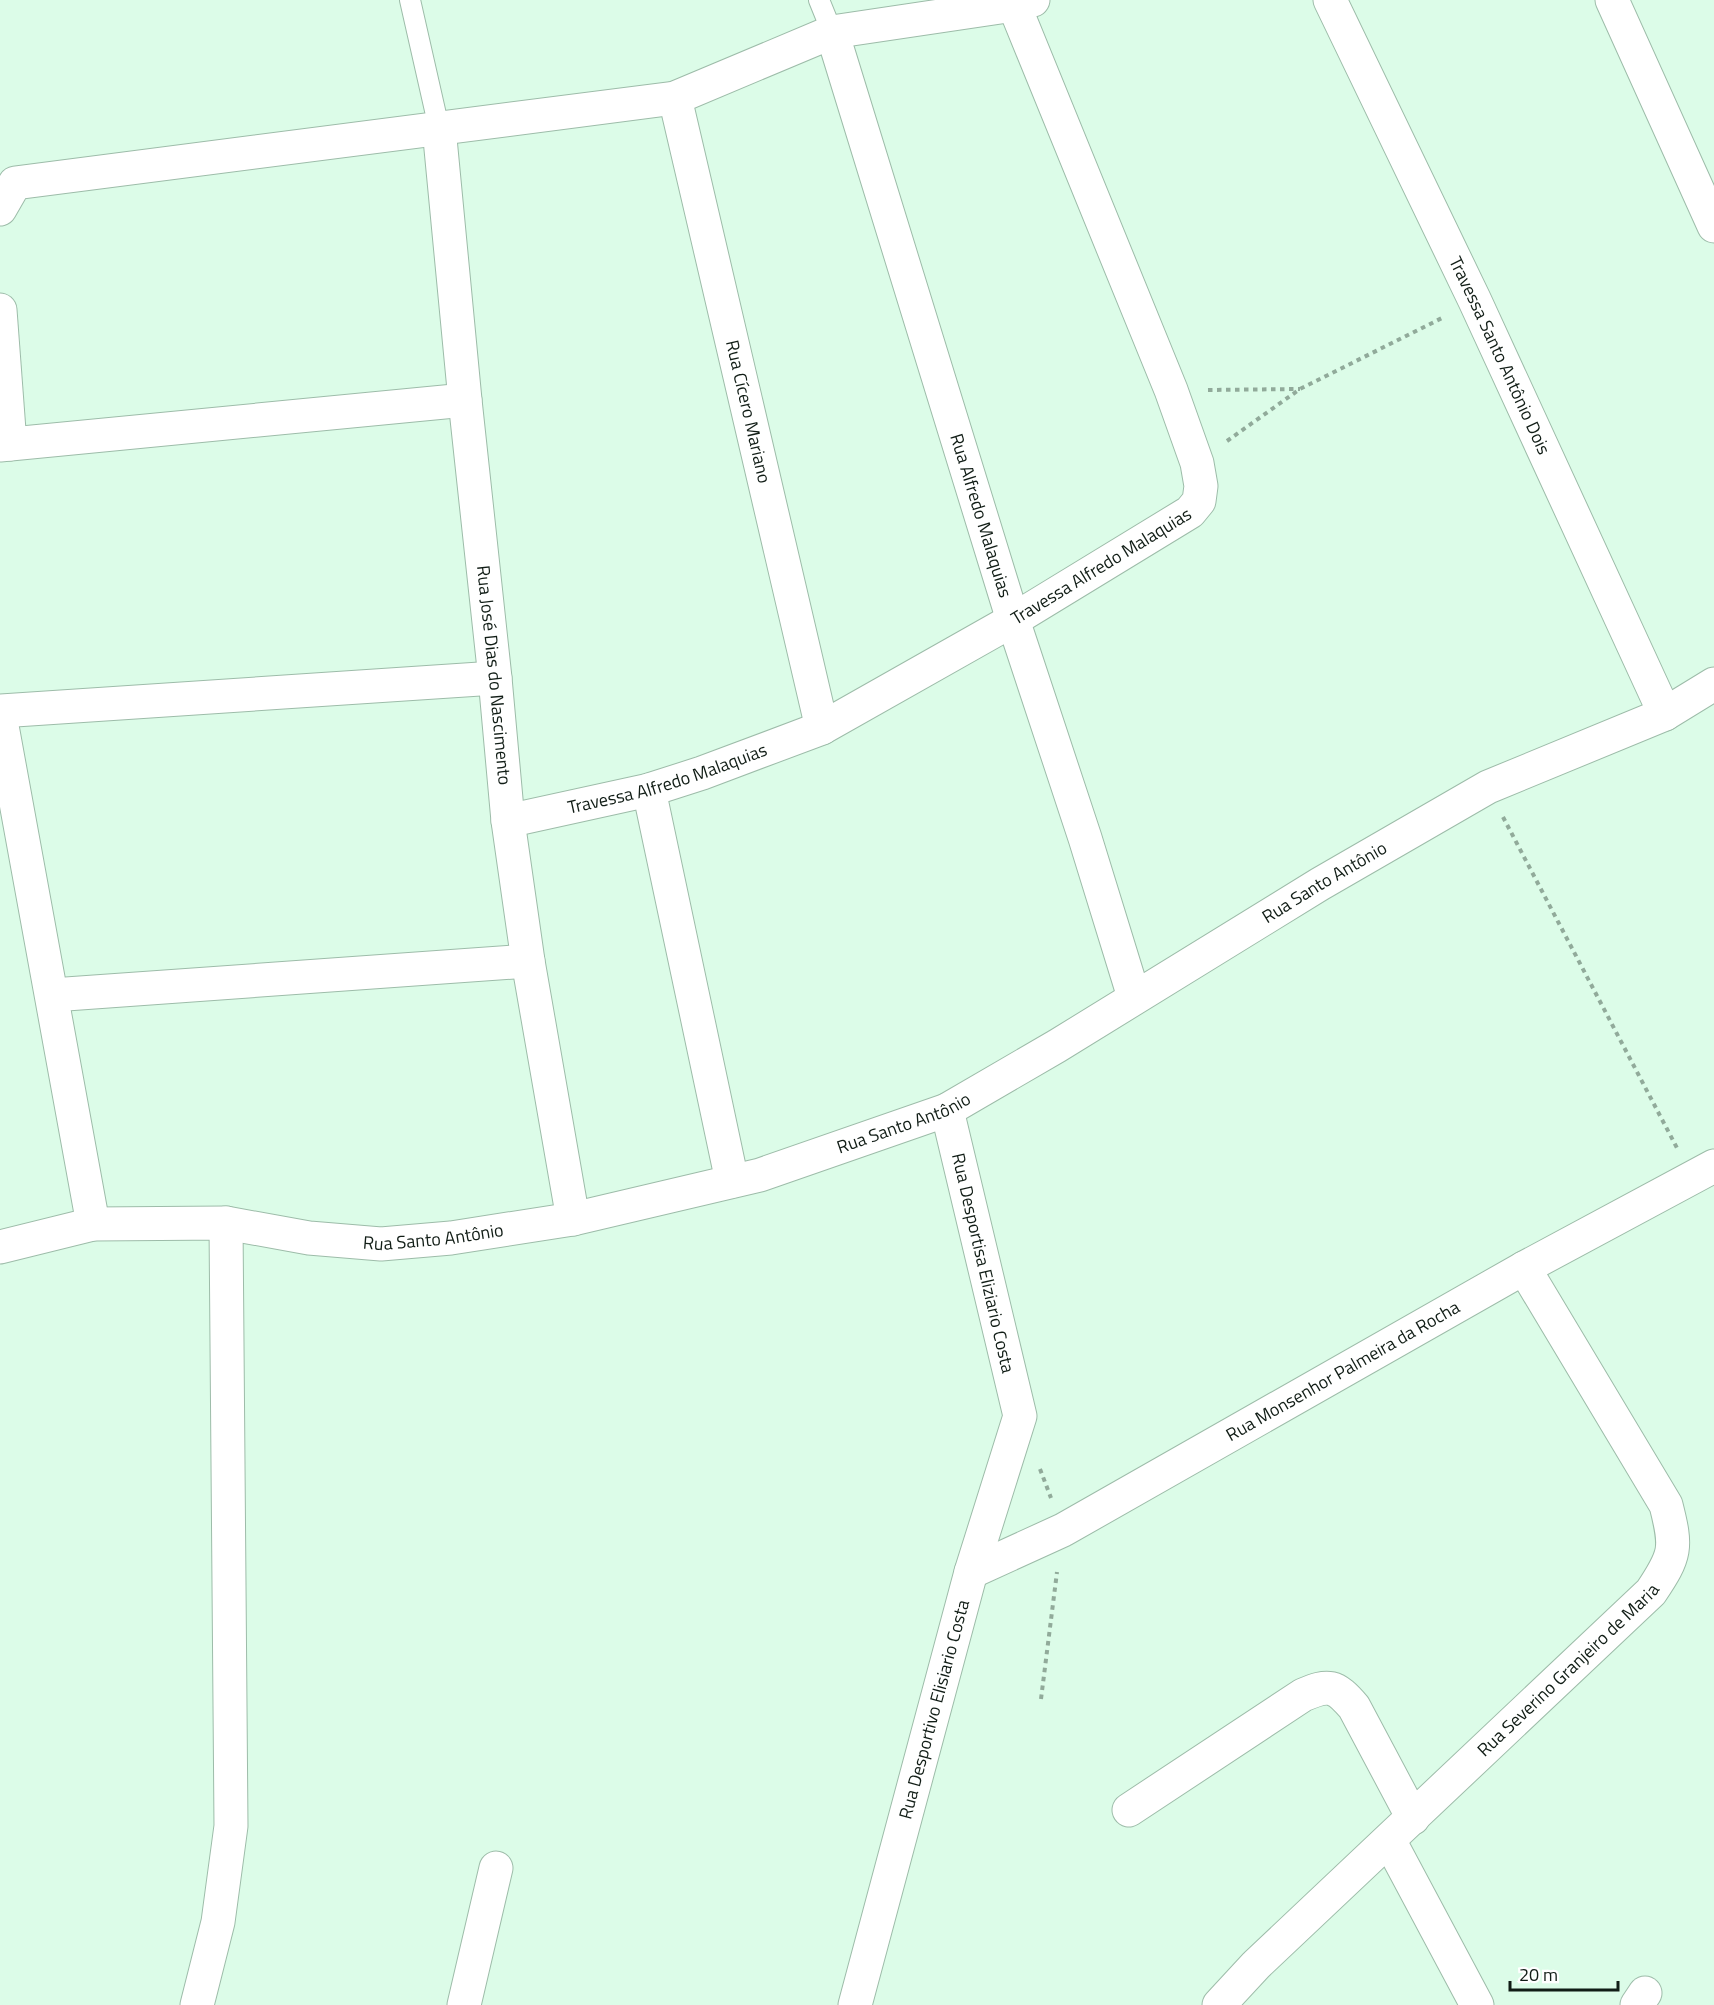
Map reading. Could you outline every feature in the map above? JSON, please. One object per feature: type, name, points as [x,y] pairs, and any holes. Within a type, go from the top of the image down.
[{"type":"street","name":"Travessa Santo Antônio Dois","points":[[1330,0],[1475,301],[1665,714]]},
{"type":"street","points":[[1612,0],[1714,226]]},
{"type":"street","points":[[0,209],[15,183],[675,98],[832,32],[1023,2]]},
{"type":"street","name":"Travessa Alfredo Malaquias","points":[[508,821],[649,790],[702,773],[822,728],[1013,620],[1190,512],[1199,501],[1201,486],[1197,463],[1023,2]]},
{"type":"street","name":"Rua Alfredo Malaquias","points":[[832,32],[1013,620],[1085,838],[1134,998]]},
{"type":"street","name":"Rua Cícero Mariano","points":[[675,98],[822,728]]},
{"type":"street","name":"Rua José Dias do Nascimento","points":[[439,128],[508,821],[528,961],[573,1219]]},
{"type":"street","points":[[0,310],[5,444],[465,400]]},
{"type":"street","points":[[0,711],[495,678]]},
{"type":"street","name":"Rua Santo Antônio","points":[[0,1246],[93,1224],[226,1223],[309,1238],[381,1244],[452,1238],[573,1219],[759,1175],[947,1110],[1058,1046],[1320,884],[1488,787],[1665,714],[1714,684]]},
{"type":"street","points":[[0,715],[93,1224]]},
{"type":"street","points":[[649,790],[732,1181]]},
{"type":"street","points":[[52,995],[528,961]]},
{"type":"street","name":"Rua Desportisa Eliziario Costa","points":[[947,1110],[1020,1416]]},
{"type":"street","name":"Rua Monsenhor Palmeira da Rocha","points":[[971,1572],[1063,1530],[1524,1268],[1703,1172]]},
{"type":"street","points":[[197,2005],[218,1922],[231,1826],[226,1223]]},
{"type":"street","name":"Rua Severino Granjeiro de Maria","points":[[1219,2005],[1256,1965],[1651,1592],[1669,1566],[1674,1537],[1666,1505],[1524,1268]]},
{"type":"street","name":"Rua Desportivo Elisiario Costa","points":[[855,2005],[971,1572],[1020,1416]]},
{"type":"street","points":[[1129,1810],[1303,1695],[1322,1687],[1333,1688],[1342,1693],[1354,1707],[1413,1818]]},
{"type":"street","points":[[1389,1840],[1477,2005]]},
{"type":"street","points":[[464,2005],[496,1868]]},
{"type":"lane","points":[[410,0],[439,128]]},
{"type":"lane","points":[[819,0],[832,32]]},
{"type":"path","points":[[1197,463],[1300,389],[1475,301]]},
{"type":"path","points":[[1171,390],[1300,389]]},
{"type":"path","points":[[1488,787],[1703,1172]]}]
